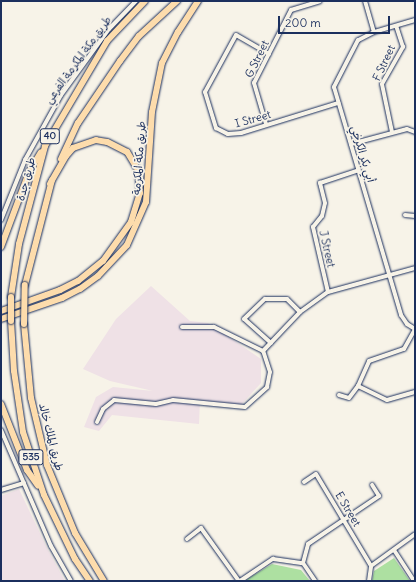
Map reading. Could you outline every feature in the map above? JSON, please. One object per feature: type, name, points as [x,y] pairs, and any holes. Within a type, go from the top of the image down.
[{"type":"highway","name":"طريق جدة","points":[[11,297],[19,244],[45,146],[107,41],[145,1]]},
{"type":"highway","name":"40","points":[[50,184],[71,135],[98,90],[139,36],[177,1]]},
{"type":"highway","name":"طريق مكة المكرمة","points":[[1,319],[62,298],[80,289],[98,276],[127,244],[146,202],[152,112],[162,63],[178,32],[198,1]]},
{"type":"highway","name":"طريق مكة المكرمة","points":[[1,311],[60,290],[97,266],[123,235],[140,193],[138,170],[127,152],[107,142],[96,140],[73,148],[66,156],[50,184]]},
{"type":"highway","points":[[1,247],[29,172],[45,146]]},
{"type":"highway","name":"طريق الملك خالد","points":[[50,184],[25,285],[24,324],[31,398],[46,465],[75,533],[104,581]]},
{"type":"highway","name":"طريق الملك خالد","points":[[11,297],[14,371],[23,432],[44,495],[75,559],[90,581]]},
{"type":"highway","points":[[1,404],[27,470],[44,495]]},
{"type":"street","name":"طريق مكة المكرمة الفرعي","points":[[1,220],[25,160],[61,95],[109,29],[136,1]]},
{"type":"street","name":"G Street","points":[[266,124],[254,83],[291,10],[320,1]]},
{"type":"street","points":[[365,1],[374,32]]},
{"type":"street","name":"أبي بكر الكرخي","points":[[415,20],[374,32],[358,40],[351,50],[334,87],[401,315],[407,324],[415,329]]},
{"type":"street","name":"F Street","points":[[392,132],[382,84],[403,47],[396,26]]},
{"type":"street","name":"I Street","points":[[269,54],[236,35],[205,92],[216,128],[228,134],[338,103]]},
{"type":"street","points":[[351,144],[407,129],[415,132]]},
{"type":"street","name":"J Street","points":[[328,292],[313,227],[322,216],[325,203],[320,183],[359,170]]},
{"type":"street","points":[[406,216],[415,216]]},
{"type":"street","points":[[263,351],[300,312],[328,292],[415,268]]},
{"type":"street","points":[[271,343],[244,319],[265,299],[287,299],[300,312]]},
{"type":"street","points":[[97,422],[103,409],[114,400],[156,404],[173,400],[246,407],[267,387],[270,372],[263,351],[214,327],[182,328]]},
{"type":"street","points":[[339,395],[349,398],[358,386],[369,361],[404,349],[415,329]]},
{"type":"street","points":[[358,386],[387,400],[415,392]]},
{"type":"street","points":[[1,430],[51,546],[71,581]]},
{"type":"street","name":"E Street","points":[[304,482],[316,474],[372,566]]},
{"type":"street","points":[[1,490],[24,483]]},
{"type":"street","points":[[315,581],[303,563],[308,544],[345,521],[379,496],[372,485]]},
{"type":"street","points":[[187,538],[202,528],[239,581],[273,559],[303,563]]},
{"type":"street","points":[[369,581],[372,566],[415,534]]},
{"type":"street","points":[[394,550],[414,581]]},
{"type":"shaded area","points":[[151,286],[190,321],[208,323],[261,359],[261,383],[241,405],[200,400],[199,424],[112,415],[99,431],[84,427],[96,397],[113,387],[153,391],[110,381],[83,369],[116,319]]},
{"type":"shaded area","points":[[19,489],[48,550],[65,581],[1,581],[1,496]]},
{"type":"green space","points":[[394,558],[410,581],[372,581],[374,571]]},
{"type":"green space","points":[[272,564],[301,570],[310,581],[244,581]]}]
